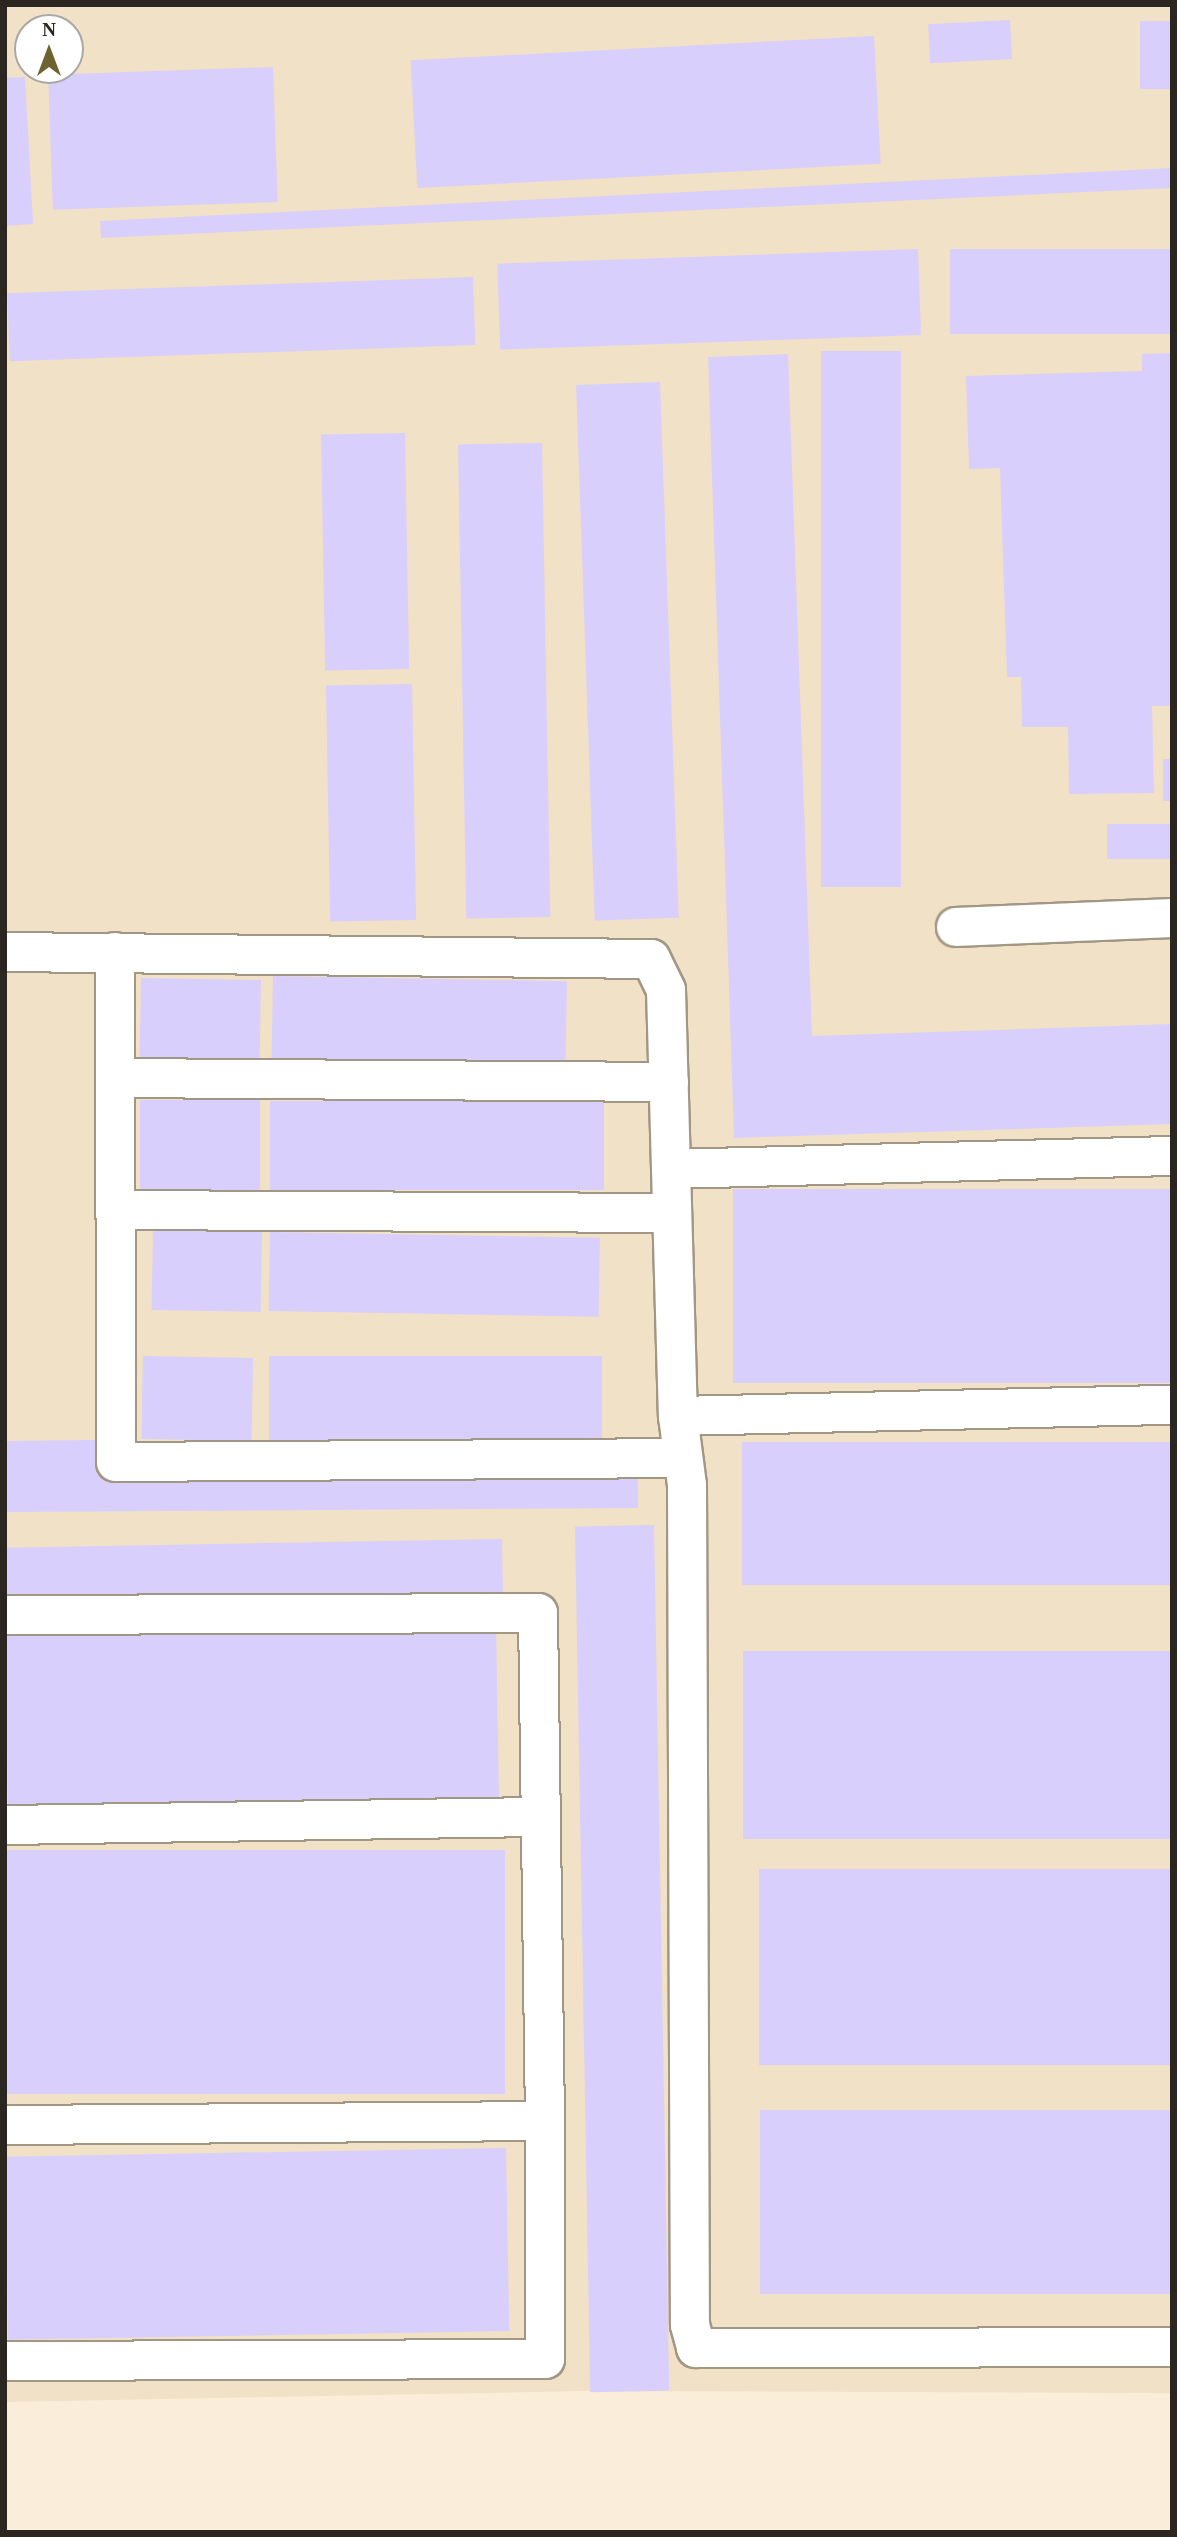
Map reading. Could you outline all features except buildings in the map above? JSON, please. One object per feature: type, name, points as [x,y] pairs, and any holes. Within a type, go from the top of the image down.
[{"type":"lane","points":[[956,927],[1172,918]]},
{"type":"lane","points":[[5,951],[651,959],[666,990],[678,1416],[683,1458],[690,2325],[696,2348],[1172,2347]]},
{"type":"lane","points":[[115,952],[116,1462],[683,1458]]},
{"type":"lane","points":[[115,1078],[668,1082]]},
{"type":"lane","points":[[671,1169],[1172,1156]]},
{"type":"lane","points":[[115,1210],[672,1213]]},
{"type":"lane","points":[[678,1416],[1172,1405]]},
{"type":"lane","points":[[5,1615],[538,1613],[545,2121],[545,2359],[5,2361]]},
{"type":"lane","points":[[5,1825],[541,1817]]},
{"type":"lane","points":[[5,2125],[545,2121]]},
{"type":"shaded area","points":[[5,5],[1172,5],[1172,2393],[584,2391],[5,2402]]}]
